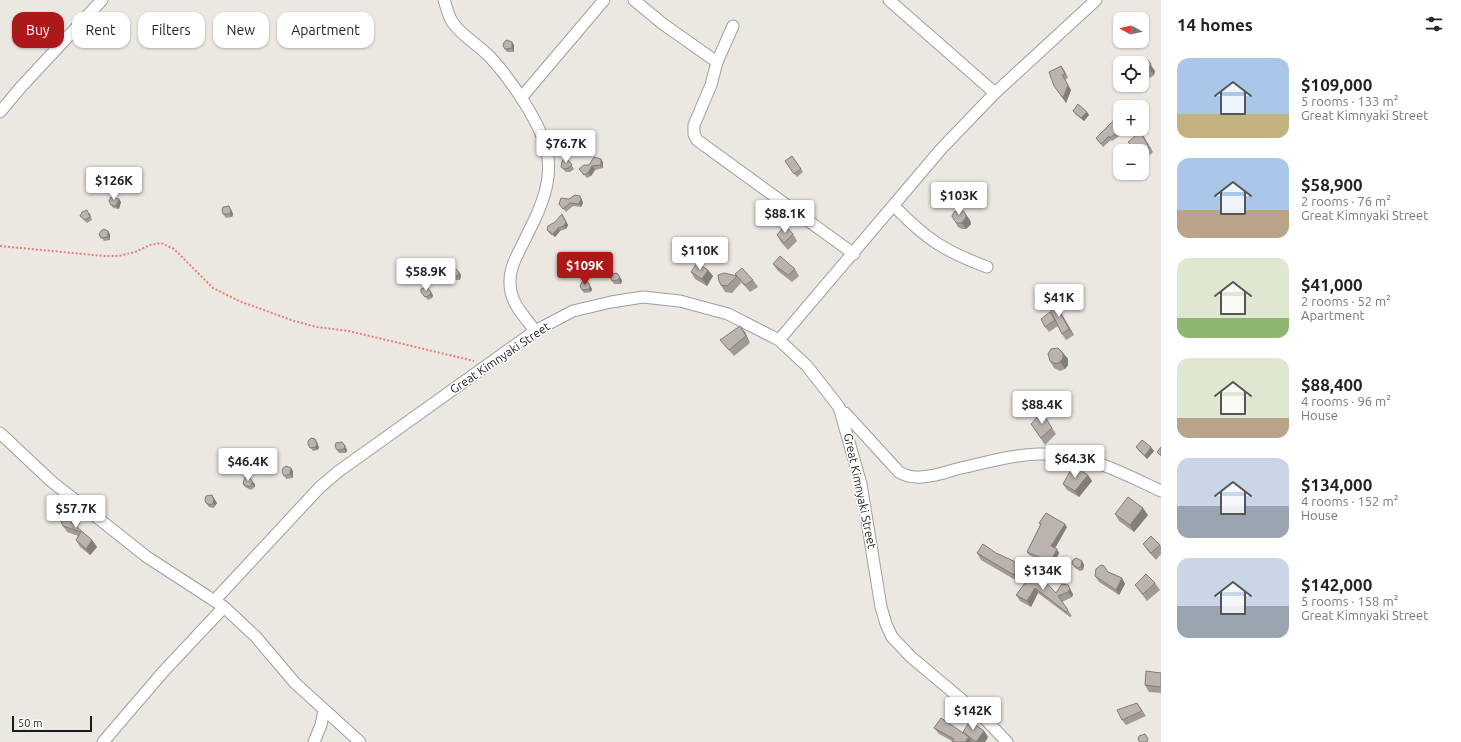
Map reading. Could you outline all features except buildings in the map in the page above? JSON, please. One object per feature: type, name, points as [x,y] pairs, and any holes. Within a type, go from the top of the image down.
[{"type":"street","points":[[0,112],[21,87],[102,0]]},
{"type":"street","points":[[444,0],[453,23],[491,58],[521,98],[539,130],[547,152],[548,172],[545,197],[528,234],[515,257],[509,277],[511,293],[517,306],[535,331]]},
{"type":"street","points":[[521,98],[604,0]]},
{"type":"street","points":[[634,0],[663,24],[717,62]]},
{"type":"street","points":[[889,0],[995,93]]},
{"type":"street","points":[[779,340],[854,254],[942,148],[995,93],[1096,0]]},
{"type":"street","points":[[733,26],[717,62],[711,85],[694,125],[694,134],[697,140],[854,254]]},
{"type":"street","points":[[894,206],[924,235],[948,251],[987,267]]},
{"type":"street","name":"Great Kimnyaki Street","points":[[214,601],[320,487],[339,471],[535,331],[573,311],[611,302],[643,297],[680,301],[728,314],[779,340],[807,366],[839,407],[846,424],[861,484],[881,607],[892,637],[911,657],[986,720],[1007,742]]},
{"type":"street","points":[[839,407],[899,472],[908,477],[918,478],[943,473],[1004,457],[1037,454],[1062,455],[1097,461],[1161,491]]},
{"type":"street","points":[[0,433],[51,481],[147,557],[224,607],[256,637],[296,682],[324,710],[360,742]]},
{"type":"street","points":[[103,742],[163,672],[224,607]]},
{"type":"street","points":[[314,742],[321,725],[324,710]]},
{"type":"path","points":[[0,246],[118,256],[135,252],[150,245],[161,243],[174,249],[213,288],[239,301],[294,321],[317,327],[349,331],[489,364]]}]
